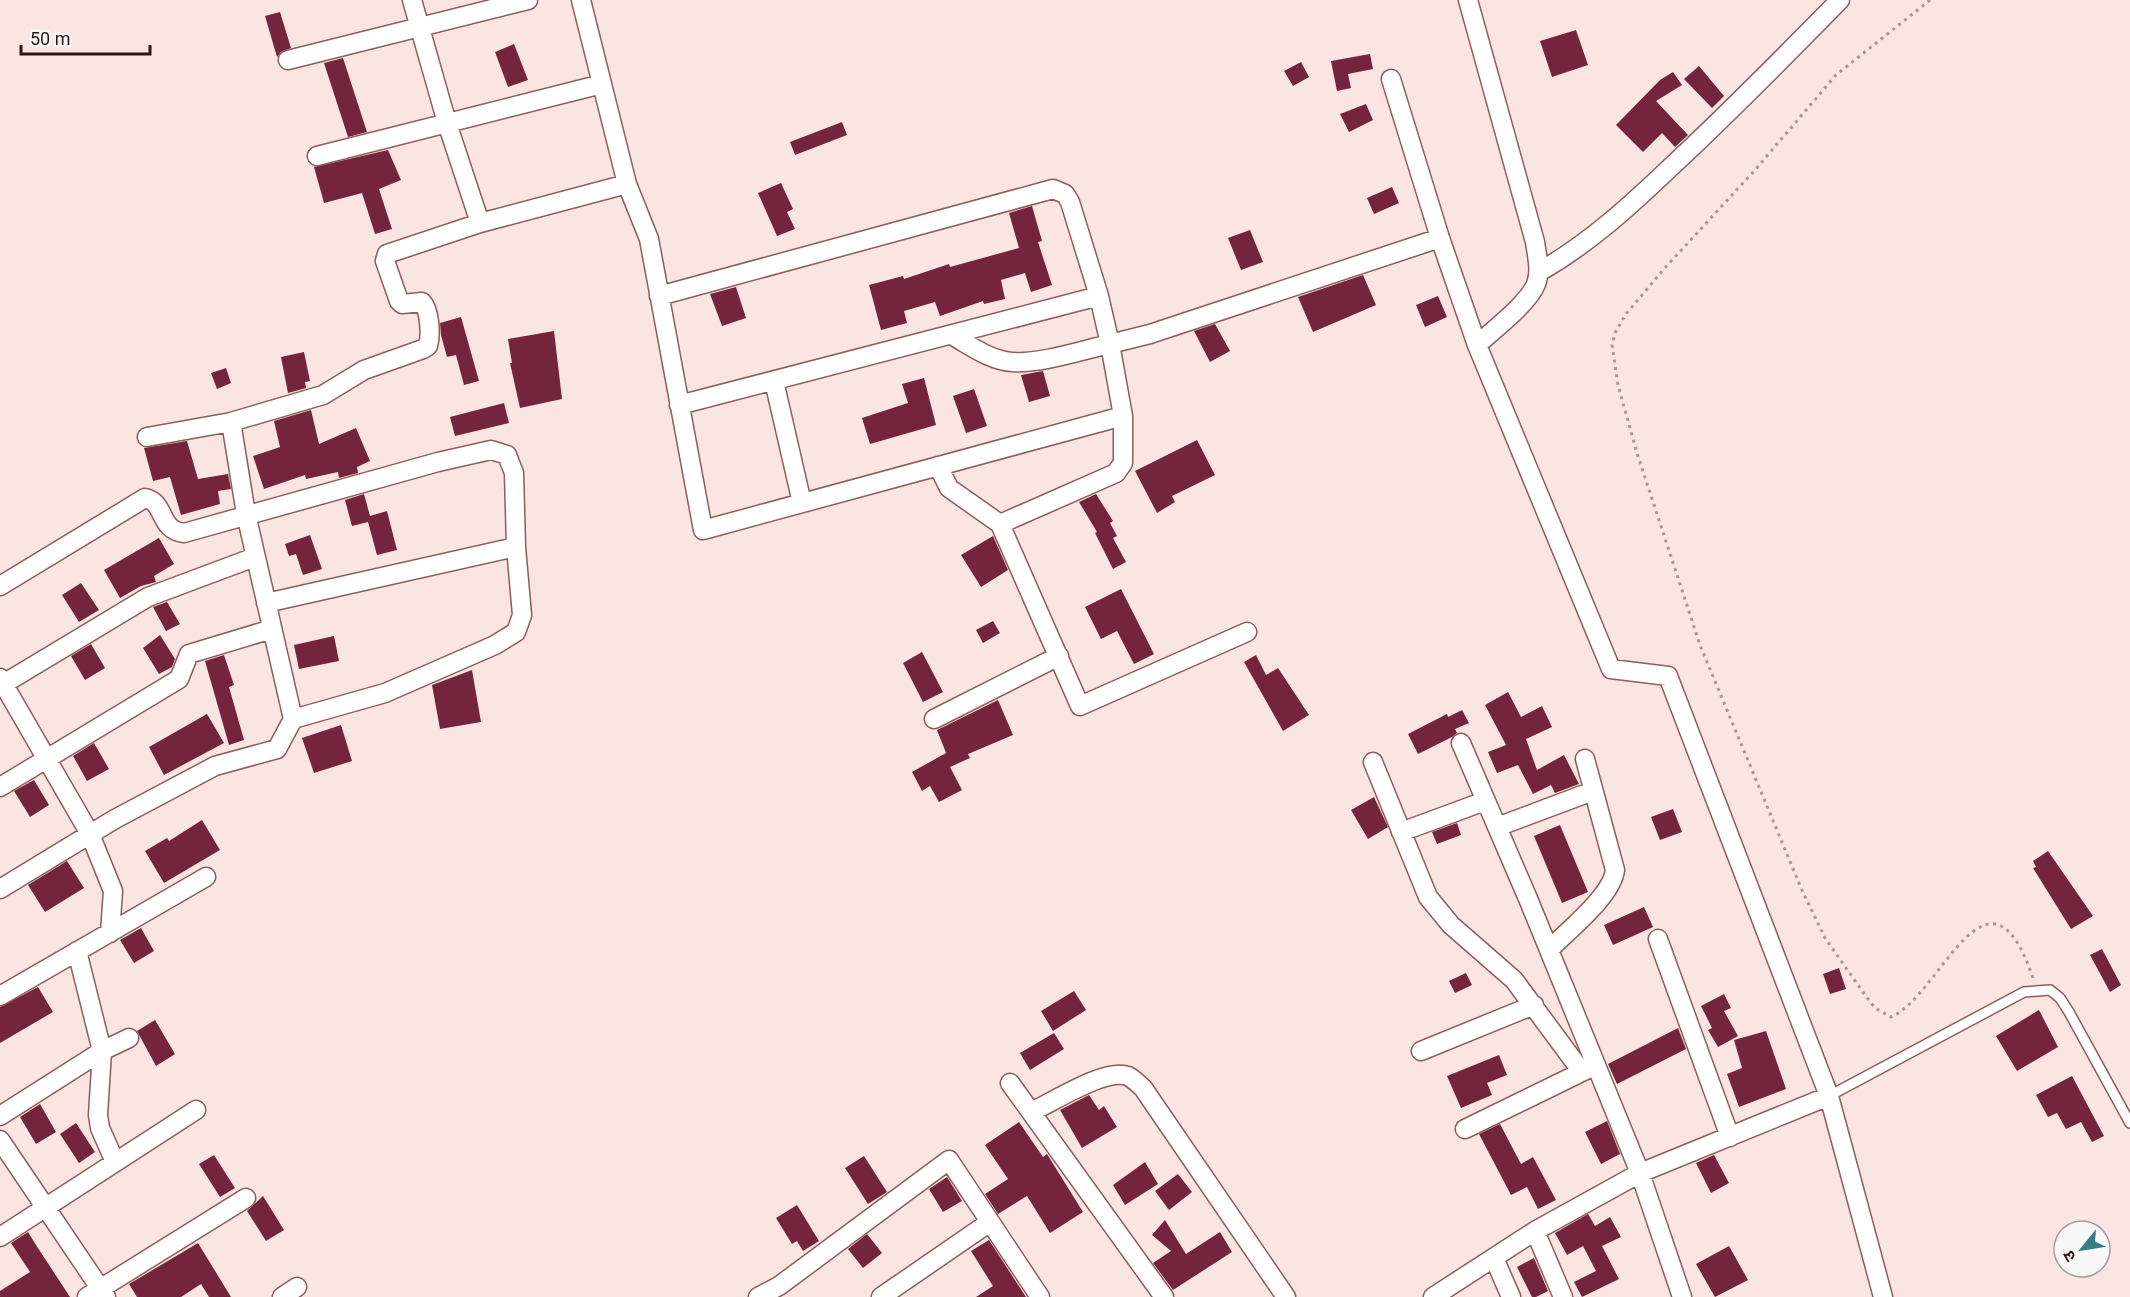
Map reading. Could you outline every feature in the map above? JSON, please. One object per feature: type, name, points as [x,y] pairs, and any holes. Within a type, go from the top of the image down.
[{"type":"street","points":[[412,0],[447,123],[480,223]]},
{"type":"street","points":[[288,60],[528,0]]},
{"type":"street","points":[[581,0],[627,184],[649,239],[703,530],[1123,416]]},
{"type":"street","points":[[1468,0],[1535,242],[1539,272],[1536,285],[1527,297],[1477,345]]},
{"type":"street","points":[[1539,272],[1571,254],[1605,229],[1721,120],[1840,0]]},
{"type":"street","points":[[1391,79],[1440,238],[1477,345],[1611,669],[1668,676],[1829,1096],[1883,1297]]},
{"type":"street","points":[[317,156],[602,84]]},
{"type":"street","points":[[147,438],[231,422],[323,395],[364,370],[423,349],[428,346],[429,336],[425,304],[422,302],[402,304],[399,301],[386,256],[480,223],[627,184]]},
{"type":"street","points":[[659,296],[1053,189],[1065,194],[1070,202],[1099,296],[1110,344],[1123,416],[1124,453],[1121,469],[1000,524]]},
{"type":"street","points":[[953,336],[990,356],[1012,362],[1028,362],[1150,334],[1440,238]]},
{"type":"street","points":[[679,405],[953,336],[1099,296]]},
{"type":"street","points":[[774,381],[802,503]]},
{"type":"street","points":[[0,889],[90,834],[214,766],[277,749],[293,719],[246,514],[231,422]]},
{"type":"street","points":[[0,586],[145,498],[151,500],[167,526],[175,532],[184,533],[438,462],[491,450],[501,451],[511,462],[514,473],[516,547],[522,615],[516,632],[495,645],[385,693],[293,719]]},
{"type":"street","points":[[938,466],[950,488],[1000,524],[1080,706],[1247,632]]},
{"type":"street","points":[[266,603],[516,547]]},
{"type":"street","points":[[110,933],[113,891],[90,834],[1,683],[148,597],[255,557]]},
{"type":"street","points":[[0,788],[179,679],[189,654],[272,629]]},
{"type":"street","points":[[934,718],[1059,656]]},
{"type":"street","points":[[1461,743],[1549,950],[1589,1068],[1640,1173],[1682,1297]]},
{"type":"street","points":[[1549,950],[1607,890],[1614,876],[1615,870],[1585,759]]},
{"type":"street","points":[[1373,762],[1419,880],[1438,913],[1514,980],[1589,1068]]},
{"type":"street","points":[[1497,827],[1593,791]]},
{"type":"street","points":[[1401,832],[1485,801]]},
{"type":"street","points":[[0,996],[206,877]]},
{"type":"street","points":[[1658,939],[1730,1137]]},
{"type":"street","points":[[77,951],[102,1051],[98,1115],[104,1140],[115,1162]]},
{"type":"street","points":[[1421,1051],[1534,1005]]},
{"type":"street","points":[[0,1116],[102,1051],[129,1038]]},
{"type":"street","points":[[1465,1129],[1589,1068]]},
{"type":"street","points":[[1033,1111],[1106,1076],[1127,1076],[1133,1079],[1143,1088],[1286,1297]]},
{"type":"street","points":[[1010,1083],[1033,1111],[1164,1297]]},
{"type":"street","points":[[1433,1297],[1535,1231],[1640,1173],[1829,1096]]},
{"type":"street","points":[[0,1237],[196,1110]]},
{"type":"street","points":[[0,1140],[45,1207],[98,1294],[246,1198]]},
{"type":"street","points":[[758,1297],[783,1291],[949,1160],[1040,1297]]},
{"type":"street","points":[[880,1297],[990,1222]]},
{"type":"street","points":[[1535,1231],[1563,1297]]},
{"type":"street","points":[[1494,1258],[1511,1297]]},
{"type":"lane","points":[[1829,1096],[2024,992],[2037,989],[2050,990],[2060,998],[2130,1123]]},
{"type":"path","points":[[1930,0],[1836,75],[1755,170],[1663,270],[1626,314],[1615,333],[1614,362],[1637,453],[1700,645],[1801,888],[1825,938],[1875,1008],[1891,1017],[1904,1012],[1959,942],[1985,924],[1998,925],[2017,940],[2025,953],[2037,989]]},
{"type":"building","points":[[280,12],[291,48],[281,52],[277,57],[265,16]]},
{"type":"building","points":[[1576,30],[1588,65],[1552,77],[1540,41]]},
{"type":"building","points":[[514,44],[528,80],[508,87],[495,52]]},
{"type":"building","points":[[1370,54],[1373,69],[1348,74],[1351,88],[1337,91],[1331,61]]},
{"type":"building","points":[[343,58],[367,132],[348,137],[324,63]]},
{"type":"building","points":[[1301,62],[1309,77],[1293,86],[1284,71]]},
{"type":"building","points":[[1699,66],[1724,96],[1712,108],[1684,79]]},
{"type":"building","points":[[1673,72],[1682,85],[1656,101],[1688,135],[1675,147],[1662,133],[1643,152],[1616,125],[1660,80]]},
{"type":"building","points":[[1366,104],[1373,120],[1349,132],[1340,114]]},
{"type":"building","points":[[842,122],[847,135],[795,155],[790,142]]},
{"type":"building","points":[[388,150],[401,180],[379,189],[392,229],[375,234],[362,193],[324,203],[314,167]]},
{"type":"building","points":[[781,183],[793,209],[787,212],[795,229],[777,236],[758,193]]},
{"type":"building","points":[[1392,187],[1399,203],[1374,214],[1367,198]]},
{"type":"building","points":[[1032,206],[1042,241],[1038,242],[1052,285],[1031,292],[1025,273],[1001,280],[1005,299],[984,304],[983,301],[940,316],[935,302],[904,311],[907,323],[881,330],[869,285],[903,276],[904,279],[949,264],[950,267],[1019,248],[1009,213]]},
{"type":"building","points":[[1250,230],[1263,262],[1241,270],[1228,238]]},
{"type":"building","points":[[1363,275],[1376,305],[1313,332],[1298,297]]},
{"type":"building","points":[[736,287],[746,318],[722,326],[710,294]]},
{"type":"building","points":[[1438,296],[1447,317],[1425,327],[1416,305]]},
{"type":"building","points":[[461,317],[479,381],[464,385],[456,355],[447,357],[440,323]]},
{"type":"building","points":[[1215,324],[1230,351],[1210,362],[1194,331]]},
{"type":"building","points":[[554,331],[562,399],[520,408],[510,363],[512,363],[508,339]]},
{"type":"building","points":[[304,352],[310,381],[305,382],[306,388],[288,393],[281,357]]},
{"type":"building","points":[[226,368],[231,383],[217,389],[211,373]]},
{"type":"building","points":[[1043,371],[1050,396],[1029,402],[1021,375]]},
{"type":"building","points":[[924,378],[936,425],[870,444],[862,418],[908,403],[902,384]]},
{"type":"building","points":[[974,389],[987,426],[966,433],[953,396]]},
{"type":"building","points":[[504,403],[509,423],[455,436],[450,417]]},
{"type":"building","points":[[311,410],[319,444],[356,428],[370,461],[357,467],[358,473],[339,478],[338,472],[306,479],[305,475],[264,489],[253,456],[280,447],[274,421]]},
{"type":"building","points":[[1197,440],[1215,475],[1172,496],[1175,502],[1157,513],[1135,471]]},
{"type":"building","points":[[187,441],[198,479],[228,474],[231,489],[218,491],[220,504],[181,515],[170,477],[153,481],[144,448]]},
{"type":"building","points":[[364,494],[370,516],[387,511],[397,550],[377,555],[368,522],[352,526],[345,500]]},
{"type":"building","points":[[1096,494],[1113,521],[1110,523],[1117,536],[1113,538],[1126,562],[1113,569],[1095,533],[1097,532],[1079,502]]},
{"type":"building","points":[[310,535],[322,569],[303,575],[296,554],[289,556],[285,544]]},
{"type":"building","points":[[993,536],[1008,570],[981,587],[961,555]]},
{"type":"building","points":[[159,538],[174,564],[154,576],[156,582],[141,586],[120,598],[104,570]]},
{"type":"building","points":[[81,583],[99,610],[79,622],[62,595]]},
{"type":"building","points":[[1121,589],[1154,654],[1134,664],[1117,631],[1101,639],[1085,607]]},
{"type":"building","points":[[167,602],[180,624],[166,631],[153,607]]},
{"type":"building","points":[[993,621],[1000,633],[983,643],[976,630]]},
{"type":"building","points":[[160,635],[175,659],[172,667],[159,674],[143,648]]},
{"type":"building","points":[[334,636],[339,661],[299,669],[294,645]]},
{"type":"building","points":[[91,644],[105,668],[85,680],[71,656]]},
{"type":"building","points":[[922,652],[943,692],[923,702],[903,663]]},
{"type":"building","points":[[224,655],[234,685],[229,687],[244,740],[229,745],[205,661]]},
{"type":"building","points":[[1256,655],[1266,675],[1278,668],[1309,715],[1283,731],[1244,662]]},
{"type":"building","points":[[472,670],[481,722],[440,729],[432,685]]},
{"type":"building","points":[[1508,692],[1521,717],[1542,706],[1552,727],[1526,739],[1537,770],[1564,755],[1579,784],[1555,793],[1551,785],[1533,794],[1518,765],[1497,773],[1488,752],[1506,745],[1485,705]]},
{"type":"building","points":[[998,700],[1013,735],[968,754],[970,758],[950,767],[962,790],[939,802],[930,786],[922,791],[912,772],[946,753],[937,730]]},
{"type":"building","points":[[1462,710],[1469,723],[1455,729],[1457,733],[1452,737],[1418,754],[1408,734],[1447,714],[1448,717]]},
{"type":"building","points":[[207,714],[224,743],[164,775],[149,747]]},
{"type":"building","points":[[341,725],[352,761],[314,773],[302,738]]},
{"type":"building","points":[[94,743],[109,769],[87,781],[73,756]]},
{"type":"building","points":[[34,780],[49,805],[30,817],[14,791]]},
{"type":"building","points":[[1374,797],[1388,827],[1368,839],[1351,810]]},
{"type":"building","points":[[1673,809],[1682,832],[1660,840],[1651,817]]},
{"type":"building","points":[[202,820],[220,850],[164,883],[145,851],[167,838],[169,841]]},
{"type":"building","points":[[1457,823],[1461,835],[1437,844],[1432,832]]},
{"type":"building","points":[[1560,825],[1588,892],[1562,903],[1534,836]]},
{"type":"building","points":[[2048,851],[2093,916],[2071,929],[2033,868],[2036,867],[2033,861]]},
{"type":"building","points":[[67,861],[84,888],[45,912],[28,885]]},
{"type":"building","points":[[1644,907],[1653,927],[1613,945],[1604,925]]},
{"type":"building","points":[[141,928],[154,951],[134,963],[120,940]]},
{"type":"building","points":[[2102,949],[2121,985],[2110,992],[2090,955]]},
{"type":"building","points":[[1839,968],[1846,989],[1830,994],[1823,974]]},
{"type":"building","points":[[1466,973],[1472,985],[1455,993],[1449,981]]},
{"type":"building","points":[[38,987],[53,1012],[0,1043],[0,1007]]},
{"type":"building","points":[[1074,991],[1086,1010],[1053,1031],[1041,1011]]},
{"type":"building","points":[[1724,994],[1731,1008],[1724,1011],[1738,1036],[1718,1047],[1708,1030],[1712,1028],[1701,1006]]},
{"type":"building","points":[[2039,1010],[2058,1047],[2017,1071],[1996,1036]]},
{"type":"building","points":[[155,1020],[175,1054],[156,1066],[137,1031]]},
{"type":"building","points":[[1678,1028],[1686,1049],[1617,1084],[1608,1064]]},
{"type":"building","points":[[1766,1031],[1786,1089],[1739,1107],[1727,1074],[1742,1068],[1734,1040]]},
{"type":"building","points":[[1054,1033],[1064,1049],[1030,1070],[1020,1053]]},
{"type":"building","points":[[1499,1055],[1507,1075],[1487,1083],[1492,1095],[1461,1108],[1447,1076]]},
{"type":"building","points":[[2072,1076],[2104,1136],[2092,1142],[2081,1122],[2066,1129],[2057,1113],[2048,1117],[2036,1095]]},
{"type":"building","points":[[1089,1095],[1099,1110],[1104,1106],[1117,1127],[1082,1148],[1060,1110]]},
{"type":"building","points":[[40,1104],[56,1132],[36,1144],[20,1117]]},
{"type":"building","points":[[1607,1121],[1620,1154],[1601,1164],[1585,1132]]},
{"type":"building","points":[[1019,1122],[1043,1157],[1047,1154],[1083,1212],[1050,1233],[1027,1196],[998,1214],[985,1194],[1008,1179],[985,1145]]},
{"type":"building","points":[[76,1123],[95,1152],[79,1163],[60,1134]]},
{"type":"building","points":[[1500,1124],[1521,1164],[1533,1157],[1556,1200],[1538,1209],[1527,1187],[1511,1195],[1479,1134]]},
{"type":"building","points":[[214,1155],[235,1188],[220,1197],[199,1164]]},
{"type":"building","points":[[1714,1155],[1729,1183],[1711,1193],[1696,1163]]},
{"type":"building","points":[[864,1156],[887,1192],[868,1204],[845,1168]]},
{"type":"building","points":[[1145,1162],[1158,1184],[1125,1205],[1113,1185]]},
{"type":"building","points":[[1178,1174],[1192,1192],[1169,1210],[1155,1191]]},
{"type":"building","points":[[947,1177],[962,1201],[943,1212],[929,1189]]},
{"type":"building","points":[[263,1196],[284,1230],[266,1241],[247,1211]]},
{"type":"building","points":[[797,1205],[819,1241],[803,1251],[797,1241],[792,1244],[776,1218]]},
{"type":"building","points":[[1588,1214],[1595,1226],[1610,1217],[1621,1237],[1602,1246],[1619,1279],[1582,1297],[1574,1282],[1596,1271],[1583,1246],[1567,1255],[1555,1233]]},
{"type":"building","points":[[1165,1220],[1186,1254],[1220,1232],[1232,1252],[1173,1290],[1153,1263],[1171,1251],[1152,1235]]},
{"type":"building","points":[[28,1232],[70,1297],[0,1297],[0,1291],[30,1272],[11,1243]]},
{"type":"building","points":[[867,1234],[882,1253],[863,1268],[848,1249]]},
{"type":"building","points":[[989,1240],[1026,1297],[976,1297],[993,1286],[971,1251]]},
{"type":"building","points":[[198,1243],[231,1297],[209,1297],[201,1284],[181,1297],[137,1297],[129,1284]]},
{"type":"building","points":[[1729,1246],[1748,1280],[1715,1297],[1696,1264]]},
{"type":"building","points":[[1534,1258],[1548,1291],[1532,1297],[1517,1267]]}]
